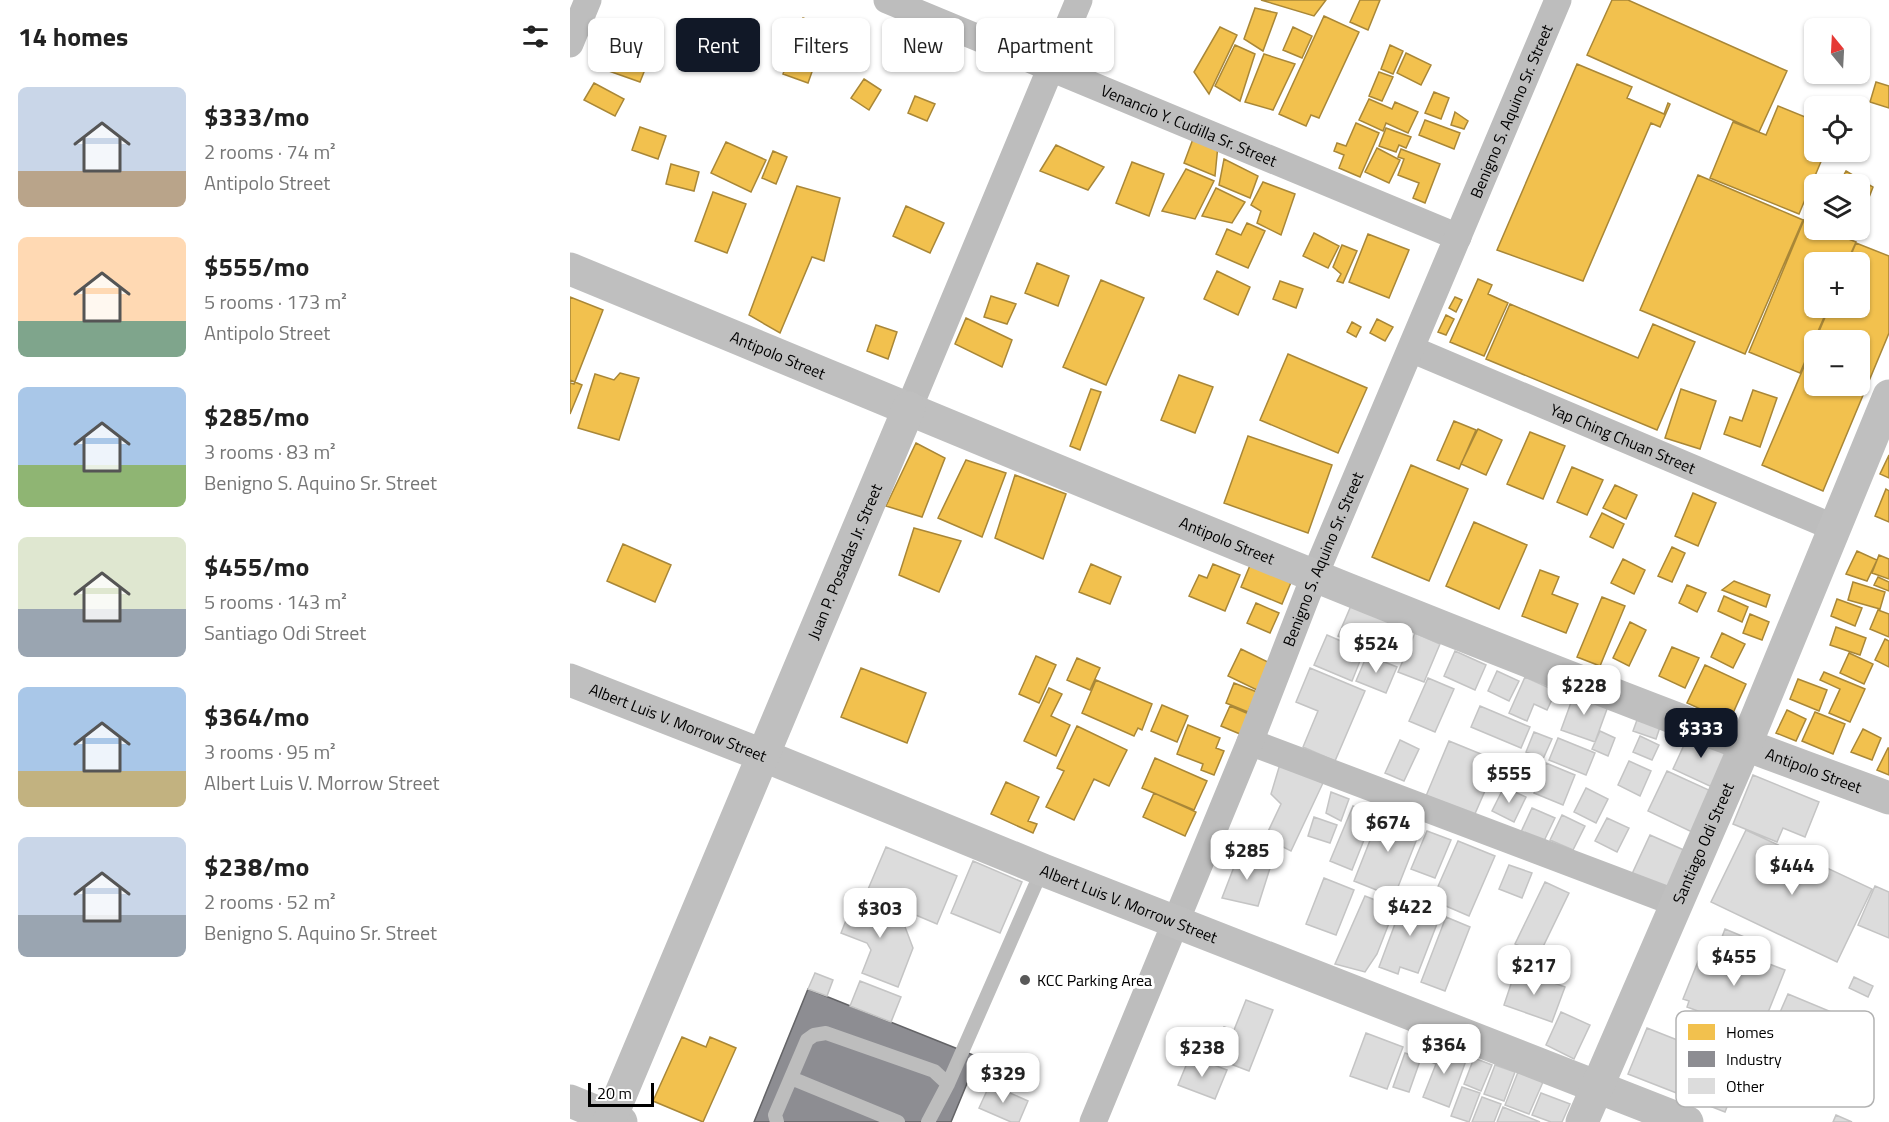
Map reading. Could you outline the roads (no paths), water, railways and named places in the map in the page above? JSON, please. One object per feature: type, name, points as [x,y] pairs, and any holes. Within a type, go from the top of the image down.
[{"type":"street","points":[[570,44],[588,0]]},
{"type":"street","name":"Venancio Y. Cudilla Sr. Street","points":[[887,0],[976,38]]},
{"type":"street","name":"Juan P. Posadas Jr. Street","points":[[1071,18],[1079,0]]},
{"type":"street","name":"Benigno S. Aquino Sr. Street","points":[[1093,1122],[1250,742],[1314,577],[1558,0]]},
{"type":"street","name":"Juan P. Posadas Jr. Street","points":[[613,1121],[762,755],[1048,72]]},
{"type":"street","name":"Venancio Y. Cudilla Sr. Street","points":[[1056,72],[1458,237]]},
{"type":"street","name":"Antipolo Street","points":[[570,269],[1314,577],[1745,746],[1889,798]]},
{"type":"street","name":"Yap Ching Chuan Street","points":[[1411,349],[1835,528]]},
{"type":"street","name":"Santiago Odi Street","points":[[1582,1122],[1745,746],[1889,396]]},
{"type":"street","name":"Albert Luis V. Morrow Street","points":[[570,680],[762,755],[1043,870],[1687,1122]]},
{"type":"street","points":[[1250,742],[1676,903]]},
{"type":"street","points":[[570,1101],[613,1121]]},
{"type":"lane","points":[[928,1122],[948,1084],[1043,870]]},
{"type":"lane","points":[[765,1122],[796,1047],[814,1035],[826,1033],[934,1071],[948,1084]]},
{"type":"lane","points":[[777,1122],[775,1115],[807,1040]]},
{"type":"lane","points":[[790,1078],[898,1122]]},
{"type":"place","name":"KCC Parking Area","points":[[1025,980]]}]
